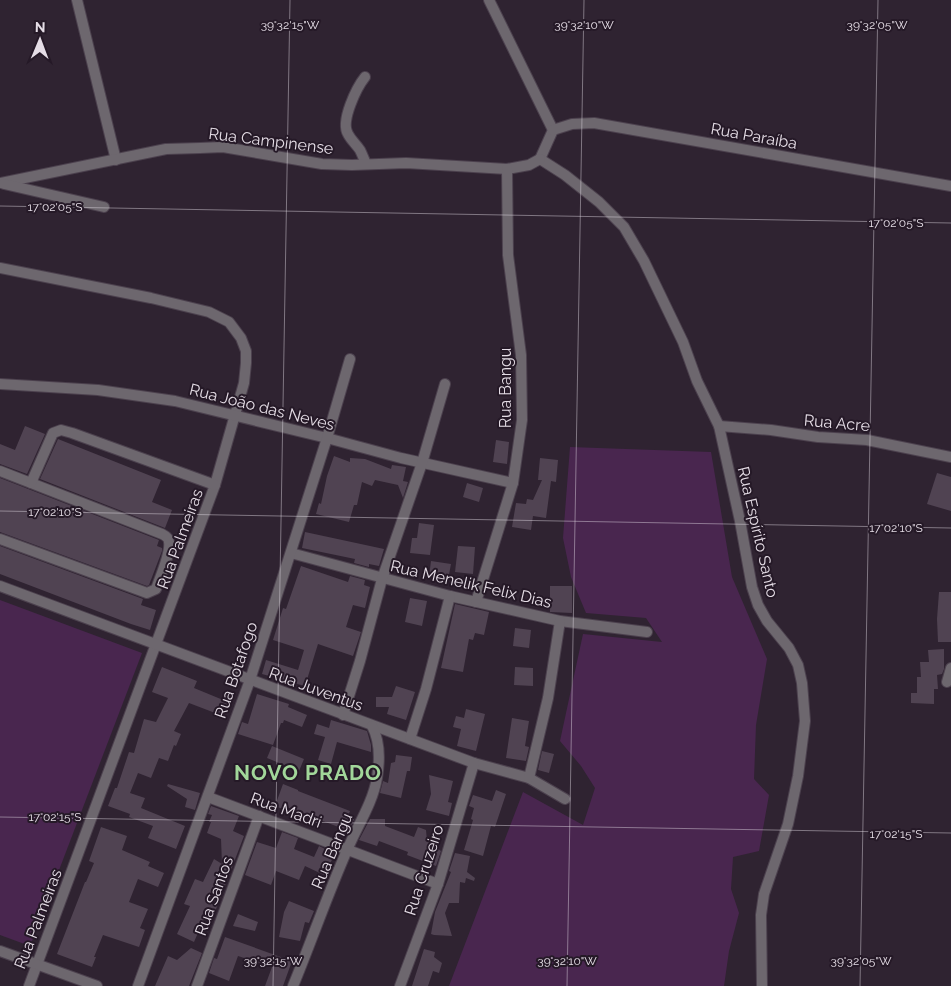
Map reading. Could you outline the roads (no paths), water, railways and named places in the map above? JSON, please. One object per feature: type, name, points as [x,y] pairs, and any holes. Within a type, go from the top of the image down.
[{"type":"street","points":[[77,0],[116,160]]},
{"type":"street","points":[[487,1],[553,130],[540,159]]},
{"type":"street","points":[[366,76],[356,92],[350,107],[346,128],[347,134],[360,150],[366,164]]},
{"type":"street","name":"Rua Paraíba","points":[[553,130],[572,124],[594,123],[951,186]]},
{"type":"street","name":"Rua Campinense","points":[[0,183],[166,149],[223,147],[322,164],[406,164],[507,169],[529,165],[540,159]]},
{"type":"street","name":"Rua Espírito Santo","points":[[540,159],[578,184],[599,202],[624,227],[644,261],[675,325],[719,426],[755,596],[767,621],[789,648],[798,665],[802,683],[804,721],[798,776],[788,824],[764,894],[761,915],[762,986]]},
{"type":"street","name":"Rua Bangu","points":[[476,602],[513,482],[522,420],[521,355],[509,265],[507,169]]},
{"type":"street","points":[[0,183],[104,206]]},
{"type":"street","name":"Rua Palmeiras","points":[[0,268],[151,298],[209,312],[229,322],[241,338],[246,351],[244,383],[215,486],[29,986]]},
{"type":"street","name":"Rua Botafogo","points":[[138,986],[250,680],[327,438],[350,359]]},
{"type":"street","name":"Rua João das Neves","points":[[0,384],[98,390],[175,401],[422,463],[513,482]]},
{"type":"street","points":[[343,715],[360,662],[382,579],[422,463],[445,384]]},
{"type":"street","name":"Rua Acre","points":[[719,426],[771,430],[818,437],[867,440],[951,457]]},
{"type":"street","points":[[31,483],[53,433],[62,430],[215,486]]},
{"type":"street","points":[[0,472],[167,537],[170,541],[156,589],[148,593],[0,539]]},
{"type":"street","name":"Rua Menelik Felix Dias","points":[[291,552],[382,579],[560,621],[647,632]]},
{"type":"street","name":"Rua Juventus","points":[[0,586],[372,726],[474,763],[528,778],[564,799]]},
{"type":"street","points":[[410,739],[426,689],[450,596]]},
{"type":"street","points":[[528,778],[548,698],[560,621]]},
{"type":"street","points":[[947,682],[951,668]]},
{"type":"street","name":"Rua Bangu","points":[[293,986],[348,848],[372,796],[377,778],[379,746],[377,735],[372,726]]},
{"type":"street","name":"Rua Cruzeiro","points":[[400,986],[438,884],[474,763]]},
{"type":"street","name":"Rua Madri","points":[[208,797],[348,848],[438,884]]},
{"type":"street","name":"Rua Santos","points":[[197,986],[259,816]]},
{"type":"street","points":[[0,951],[97,986]]},
{"type":"district","name":"NOVO PRADO","points":[[308,772]]}]
